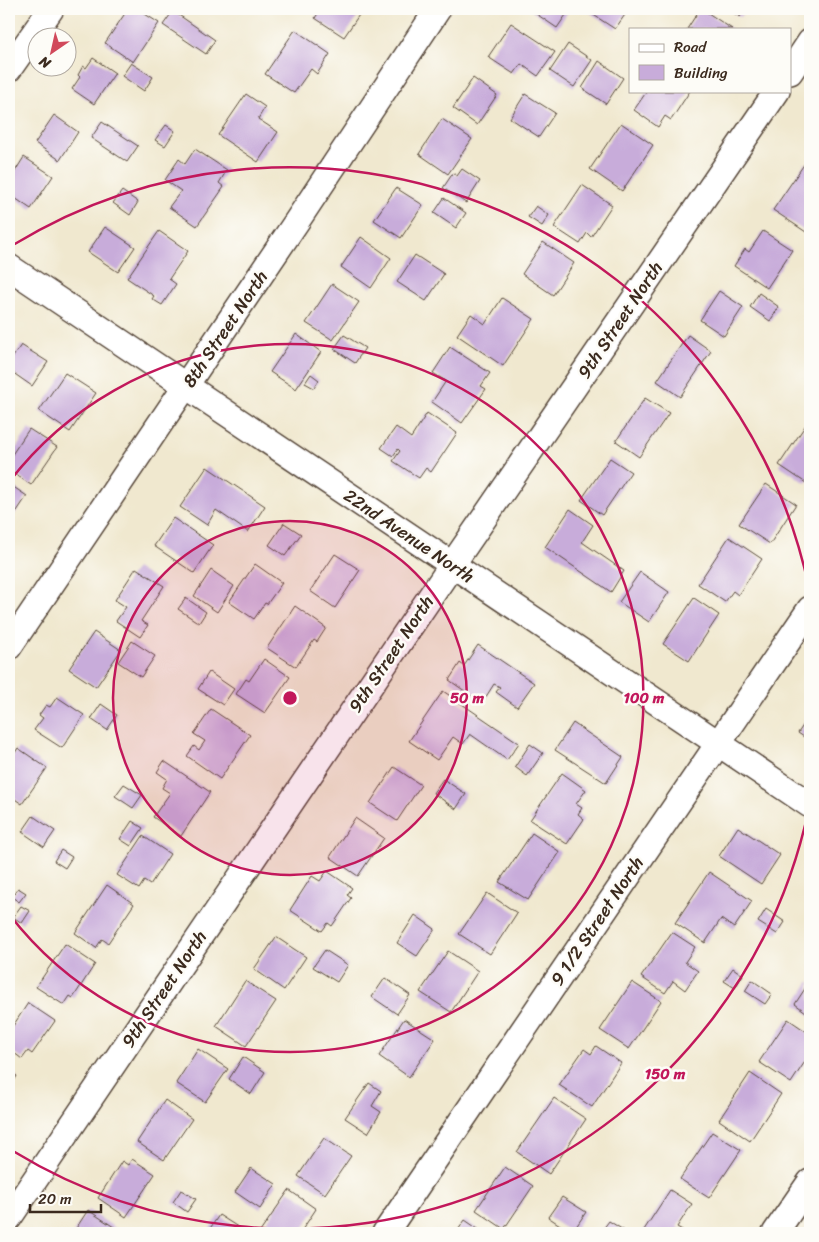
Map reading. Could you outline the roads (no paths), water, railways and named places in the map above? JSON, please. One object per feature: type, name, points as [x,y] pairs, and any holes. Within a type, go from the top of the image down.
[{"type":"street","points":[[9,70],[50,9]]},
{"type":"street","name":"8th Street North","points":[[9,647],[438,9]]},
{"type":"street","points":[[792,69],[810,42]]},
{"type":"street","name":"9th Street North","points":[[9,1218],[452,565],[776,92]]},
{"type":"street","name":"22nd Avenue North","points":[[9,267],[810,805]]},
{"type":"street","name":"9 1/2 Street North","points":[[385,1233],[810,609]]},
{"type":"street","points":[[775,1233],[810,1182]]}]
